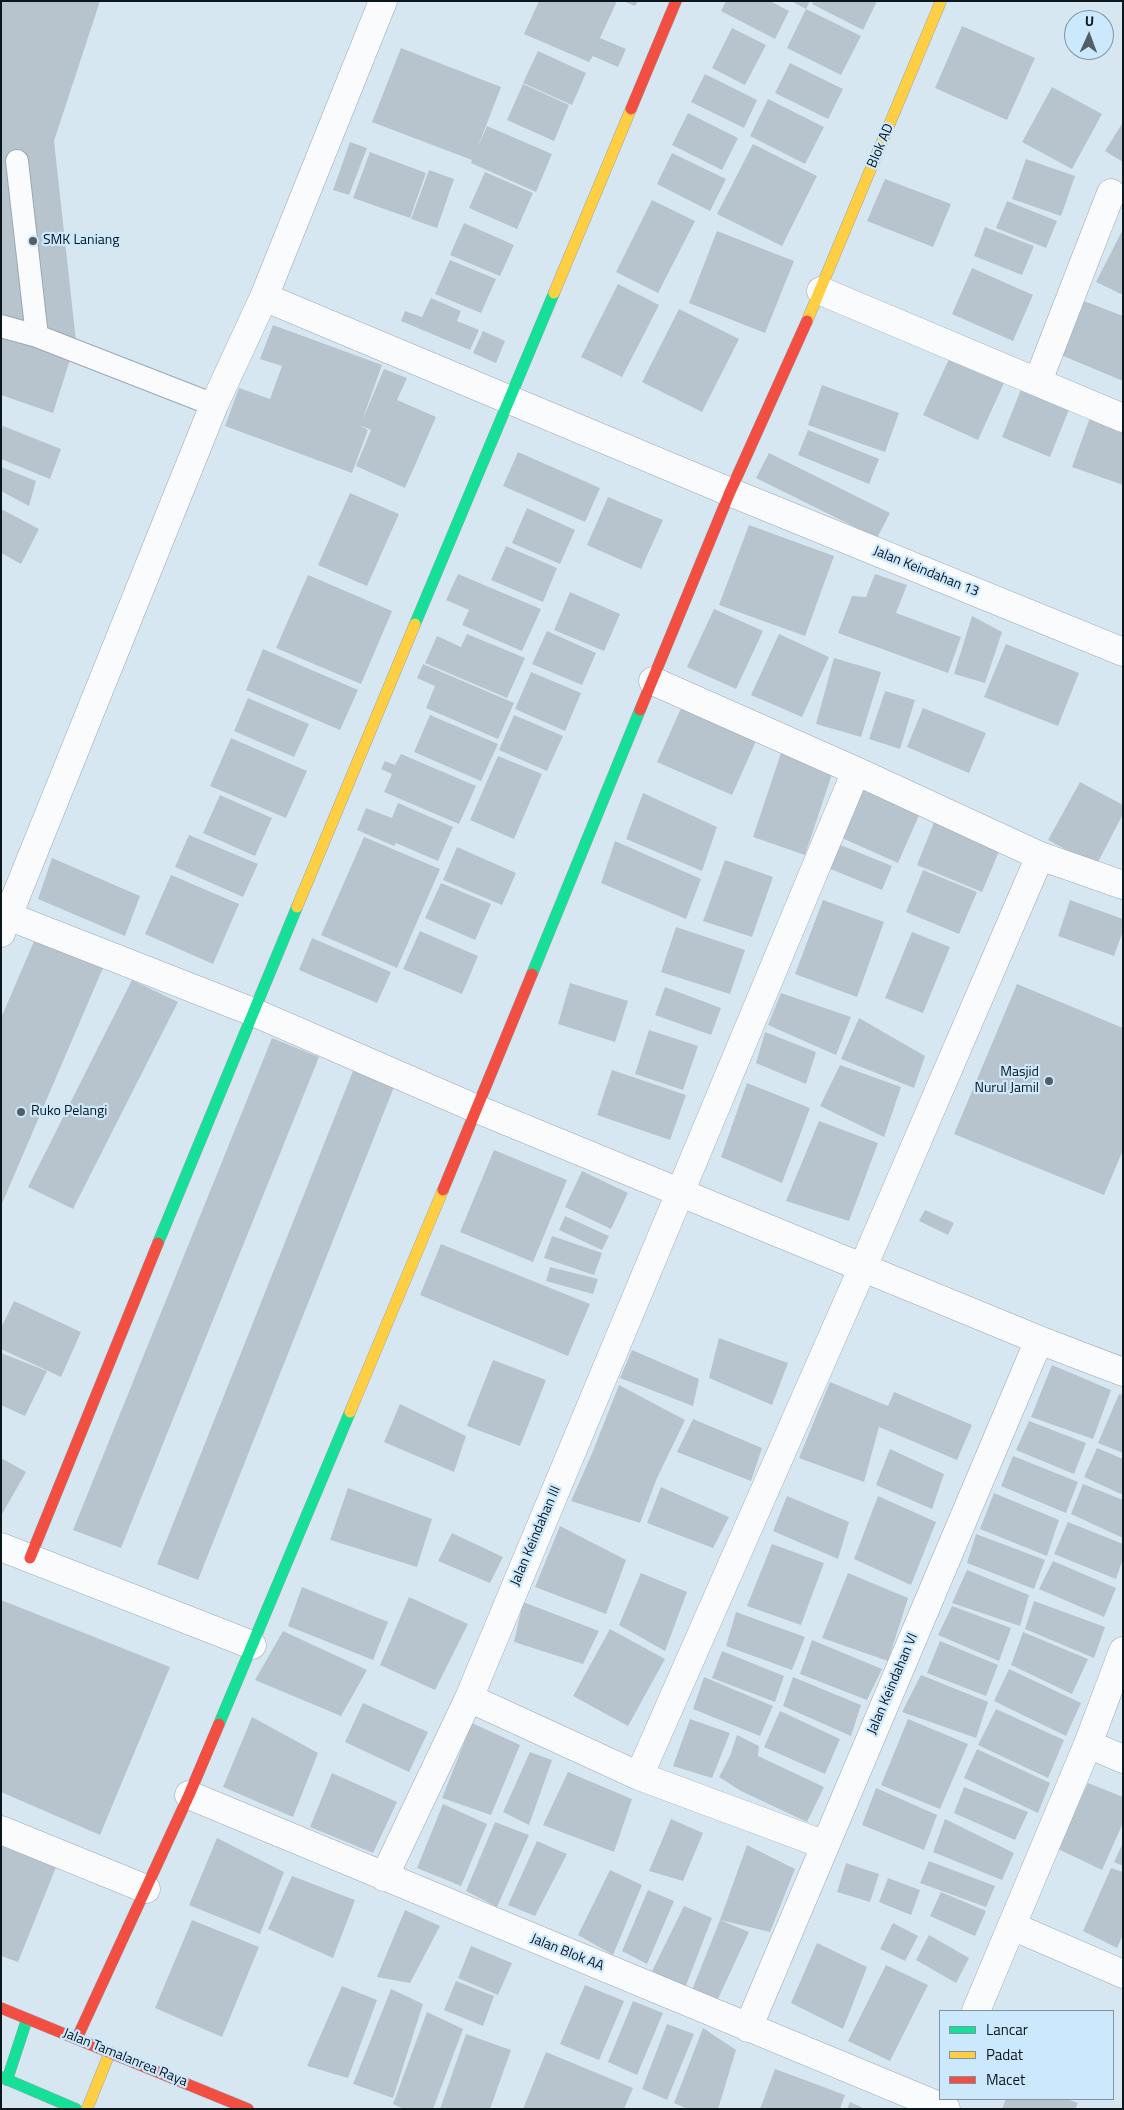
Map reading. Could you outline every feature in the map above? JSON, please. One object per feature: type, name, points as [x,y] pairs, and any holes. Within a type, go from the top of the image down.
[{"type":"street","points":[[383,1],[264,297],[214,404],[5,924],[253,1012],[477,1109],[863,1266],[1039,1340],[1123,1372]]},
{"type":"street","points":[[30,1558],[253,1012],[676,1]]},
{"type":"street","name":"Blok AD","points":[[77,2038],[189,1795],[477,1109],[730,492],[821,291],[941,1]]},
{"type":"street","points":[[1038,381],[1111,193]]},
{"type":"street","points":[[821,291],[1123,418]]},
{"type":"street","name":"Jalan Keindahan 13","points":[[264,297],[730,492],[1123,652]]},
{"type":"street","points":[[653,681],[856,771],[1040,856],[1123,885]]},
{"type":"street","name":"Jalan Keindahan III","points":[[384,1877],[469,1698],[856,771]]},
{"type":"street","points":[[639,1776],[863,1266],[1040,856]]},
{"type":"street","name":"Jalan Keindahan VI","points":[[748,2028],[1039,1340]]},
{"type":"street","points":[[1,1547],[252,1645]]},
{"type":"street","points":[[976,2010],[1088,1744],[1123,1652]]},
{"type":"street","points":[[469,1698],[639,1776],[825,1845]]},
{"type":"street","points":[[1088,1744],[1123,1759]]},
{"type":"street","name":"Jalan Blok AA","points":[[189,1795],[748,2028],[939,2104]]},
{"type":"street","points":[[1,1830],[146,1889]]},
{"type":"street","points":[[1012,1926],[1123,1974]]},
{"type":"street","name":"Jalan Tamalanrea Raya","points":[[1,2008],[248,2109]]},
{"type":"street","points":[[27,2019],[4,2079],[60,2106]]},
{"type":"street","points":[[87,2109],[110,2052]]},
{"type":"lane","points":[[16,161],[37,336]]},
{"type":"lane","points":[[1,326],[37,336],[214,404]]},
{"type":"building","name":"SMK Laniang","points":[[1,1],[100,1],[54,141],[76,341],[53,413],[1,395]]},
{"type":"building","points":[[539,1],[617,1],[600,38],[626,49],[618,67],[593,56],[589,62],[524,34]]},
{"type":"building","points":[[623,1],[638,1],[635,6]]},
{"type":"building","points":[[726,1],[770,1],[789,11],[775,39],[721,11]]},
{"type":"building","points":[[791,1],[810,1],[806,9]]},
{"type":"building","points":[[813,1],[877,1],[863,30],[812,4]]},
{"type":"building","points":[[806,9],[861,36],[841,75],[787,48]]},
{"type":"building","points":[[962,26],[1035,58],[1007,120],[935,88]]},
{"type":"building","points":[[732,28],[766,45],[745,85],[712,68]]},
{"type":"building","points":[[401,48],[501,87],[477,149],[487,126],[552,154],[536,192],[471,163],[472,160],[372,122]]},
{"type":"building","points":[[538,51],[586,73],[572,105],[523,83]]},
{"type":"building","points":[[790,63],[843,89],[828,119],[775,93]]},
{"type":"building","points":[[705,74],[757,100],[744,128],[691,102]]},
{"type":"building","points":[[523,84],[569,105],[554,141],[507,120]]},
{"type":"building","points":[[1052,87],[1102,114],[1072,169],[1022,142]]},
{"type":"building","points":[[768,99],[824,127],[805,164],[750,136]]},
{"type":"building","points":[[688,113],[738,138],[722,170],[672,145]]},
{"type":"building","points":[[1123,122],[1123,162],[1105,151]]},
{"type":"building","points":[[350,142],[367,148],[349,195],[333,190]]},
{"type":"building","points":[[753,144],[817,176],[782,246],[717,214]]},
{"type":"building","points":[[370,152],[426,173],[410,218],[353,198]]},
{"type":"building","points":[[672,153],[726,179],[710,211],[657,184]]},
{"type":"building","points":[[1026,159],[1075,176],[1061,216],[1012,199]]},
{"type":"building","points":[[429,170],[454,179],[437,228],[411,219]]},
{"type":"building","points":[[485,172],[533,193],[517,229],[469,208]]},
{"type":"building","points":[[885,179],[951,204],[933,247],[867,221]]},
{"type":"building","points":[[652,200],[695,221],[658,293],[616,272]]},
{"type":"building","points":[[1007,201],[1057,221],[1046,248],[996,228]]},
{"type":"building","points":[[464,223],[514,245],[500,276],[450,255]]},
{"type":"building","points":[[985,227],[1034,246],[1022,275],[974,256]]},
{"type":"building","points":[[1123,229],[1123,295],[1096,282]]},
{"type":"building","points":[[717,231],[794,261],[765,333],[689,303]]},
{"type":"building","points":[[450,260],[496,279],[481,313],[435,294]]},
{"type":"building","points":[[972,268],[1033,295],[1013,341],[952,314]]},
{"type":"building","points":[[618,284],[659,305],[622,377],[581,357]]},
{"type":"building","points":[[431,298],[461,311],[457,321],[479,330],[470,350],[401,321],[405,311],[422,317]]},
{"type":"building","points":[[1084,301],[1123,316],[1123,381],[1061,355]]},
{"type":"building","points":[[679,309],[739,339],[702,412],[642,382]]},
{"type":"building","points":[[273,325],[382,365],[362,421],[384,369],[407,378],[397,400],[436,417],[405,488],[356,466],[371,430],[359,425],[368,430],[352,473],[225,426],[239,388],[270,399],[282,366],[260,359]]},
{"type":"building","points":[[483,331],[505,341],[496,363],[473,353]]},
{"type":"building","points":[[949,359],[1004,383],[978,440],[923,415]]},
{"type":"building","points":[[822,385],[899,413],[885,452],[808,425]]},
{"type":"building","points":[[1022,387],[1070,407],[1050,457],[1002,437]]},
{"type":"building","points":[[1092,412],[1123,423],[1123,485],[1072,467]]},
{"type":"building","points":[[3,426],[61,449],[50,479],[1,459],[1,431]]},
{"type":"building","points":[[808,430],[879,459],[869,484],[798,455]]},
{"type":"building","points":[[518,452],[600,488],[585,522],[503,486]]},
{"type":"building","points":[[769,453],[890,513],[877,538],[756,478]]},
{"type":"building","points":[[1,467],[36,481],[29,506],[1,491]]},
{"type":"building","points":[[350,493],[399,514],[367,586],[318,565]]},
{"type":"building","points":[[608,497],[663,520],[641,569],[587,545]]},
{"type":"building","points":[[527,508],[575,530],[560,564],[512,543]]},
{"type":"building","points":[[1,509],[39,529],[21,564],[1,553]]},
{"type":"building","points":[[749,525],[834,556],[805,636],[719,605]]},
{"type":"building","points":[[506,546],[557,568],[543,602],[491,580]]},
{"type":"building","points":[[458,574],[541,609],[522,651],[462,625],[469,610],[446,600]]},
{"type":"building","points":[[875,574],[907,585],[896,613],[961,637],[948,673],[838,633],[852,596],[866,597]]},
{"type":"building","points":[[308,575],[392,611],[361,684],[276,648]]},
{"type":"building","points":[[570,592],[620,614],[604,651],[554,630]]},
{"type":"building","points":[[714,609],[763,631],[736,689],[687,667]]},
{"type":"building","points":[[972,616],[1002,632],[985,683],[954,674]]},
{"type":"building","points":[[547,631],[596,653],[582,685],[532,664]]},
{"type":"building","points":[[467,634],[525,658],[507,698],[425,663],[437,636],[461,647]]},
{"type":"building","points":[[779,634],[829,657],[802,717],[751,695]]},
{"type":"building","points":[[1006,644],[1079,673],[1058,726],[984,697]]},
{"type":"building","points":[[263,649],[358,690],[340,730],[246,690]]},
{"type":"building","points":[[834,658],[881,672],[861,737],[816,724]]},
{"type":"building","points":[[423,664],[514,703],[498,739],[426,708],[435,686],[417,678]]},
{"type":"building","points":[[531,672],[581,693],[565,731],[515,709]]},
{"type":"building","points":[[885,691],[915,700],[900,749],[869,739]]},
{"type":"building","points":[[248,698],[309,724],[294,757],[234,731]]},
{"type":"building","points":[[682,706],[757,739],[732,795],[657,762]]},
{"type":"building","points":[[923,708],[986,733],[969,773],[907,747]]},
{"type":"building","points":[[430,715],[498,744],[481,781],[414,752]]},
{"type":"building","points":[[514,715],[563,736],[547,771],[499,750]]},
{"type":"building","points":[[231,738],[307,771],[286,818],[210,786]]},
{"type":"building","points":[[782,750],[834,768],[805,855],[753,837]]},
{"type":"building","points":[[401,754],[476,786],[459,824],[384,792],[392,774],[381,769],[385,761],[395,765]]},
{"type":"building","points":[[498,756],[542,774],[514,839],[470,820]]},
{"type":"building","points":[[1080,782],[1123,805],[1123,814],[1096,866],[1048,840]]},
{"type":"building","points":[[863,789],[920,813],[898,863],[842,838]]},
{"type":"building","points":[[643,793],[717,827],[702,871],[626,839]]},
{"type":"building","points":[[220,795],[272,818],[255,856],[203,833]]},
{"type":"building","points":[[398,803],[453,827],[438,861],[396,843],[394,846],[357,830],[366,808],[392,818]]},
{"type":"building","points":[[937,815],[1003,842],[982,892],[917,865]]},
{"type":"building","points":[[189,835],[258,864],[243,897],[175,867]]},
{"type":"building","points":[[364,837],[440,869],[397,968],[321,935]]},
{"type":"building","points":[[615,841],[701,879],[686,919],[601,883]]},
{"type":"building","points":[[838,844],[892,866],[882,890],[828,868]]},
{"type":"building","points":[[457,847],[516,873],[502,905],[443,880]]},
{"type":"building","points":[[52,858],[140,896],[125,936],[38,899]]},
{"type":"building","points":[[725,860],[773,877],[752,937],[703,921]]},
{"type":"building","points":[[923,870],[977,892],[959,934],[906,912]]},
{"type":"building","points":[[171,875],[239,904],[213,964],[145,934]]},
{"type":"building","points":[[441,883],[491,904],[475,940],[425,918]]},
{"type":"building","points":[[823,900],[884,922],[857,997],[795,974]]},
{"type":"building","points":[[1070,900],[1123,919],[1123,931],[1114,956],[1058,936]]},
{"type":"building","points":[[676,927],[745,950],[730,994],[661,972]]},
{"type":"building","points":[[420,931],[478,956],[462,994],[403,969]]},
{"type":"building","points":[[912,932],[950,947],[923,1013],[885,998]]},
{"type":"building","points":[[312,938],[391,972],[377,1003],[299,970]]},
{"type":"building","name":"Ruko Pelangi","points":[[35,939],[103,968],[1,1206],[1,1018]]},
{"type":"building","points":[[132,980],[178,1002],[73,1209],[28,1187]]},
{"type":"building","points":[[570,983],[628,1001],[615,1042],[558,1024]]},
{"type":"building","name":"Masjid Nurul Jamil","points":[[1017,984],[1123,1028],[1123,1150],[1104,1195],[954,1134]]},
{"type":"building","points":[[665,987],[721,1008],[711,1035],[655,1015]]},
{"type":"building","points":[[781,993],[851,1017],[836,1055],[768,1025]]},
{"type":"building","points":[[859,1018],[925,1056],[914,1088],[841,1059]]},
{"type":"building","points":[[649,1030],[698,1046],[683,1090],[635,1074]]},
{"type":"building","points":[[765,1032],[816,1052],[806,1084],[756,1063]]},
{"type":"building","points":[[272,1038],[319,1057],[121,1548],[73,1530]]},
{"type":"building","points":[[840,1065],[901,1087],[884,1137],[820,1106]]},
{"type":"building","points":[[612,1070],[686,1095],[670,1140],[597,1115]]},
{"type":"building","points":[[353,1071],[394,1087],[198,1580],[157,1564]]},
{"type":"building","points":[[747,1083],[810,1108],[782,1183],[721,1157]]},
{"type":"building","points":[[819,1121],[878,1143],[849,1221],[786,1201]]},
{"type":"building","points":[[494,1150],[567,1180],[533,1262],[460,1232]]},
{"type":"building","points":[[582,1171],[628,1193],[611,1229],[565,1207]]},
{"type":"building","points":[[925,1210],[954,1223],[948,1235],[919,1221]]},
{"type":"building","points":[[565,1216],[609,1236],[602,1250],[559,1230]]},
{"type":"building","points":[[552,1236],[602,1253],[594,1275],[544,1258]]},
{"type":"building","points":[[441,1244],[590,1304],[568,1356],[420,1295]]},
{"type":"building","points":[[550,1267],[598,1279],[593,1294],[546,1281]]},
{"type":"building","points":[[14,1301],[81,1332],[61,1377],[1,1349],[1,1328]]},
{"type":"building","points":[[719,1338],[788,1363],[772,1405],[709,1378]]},
{"type":"building","points":[[632,1350],[699,1379],[693,1406],[620,1378]]},
{"type":"building","points":[[1,1353],[47,1371],[25,1416],[1,1405]]},
{"type":"building","points":[[493,1360],[546,1380],[520,1446],[467,1426]]},
{"type":"building","points":[[1052,1365],[1111,1390],[1093,1439],[1031,1417]]},
{"type":"building","points":[[830,1382],[888,1406],[894,1392],[972,1425],[957,1460],[879,1427],[864,1482],[799,1458]]},
{"type":"building","points":[[619,1385],[685,1420],[657,1478],[640,1523],[571,1501]]},
{"type":"building","points":[[1119,1394],[1123,1395],[1123,1453],[1098,1443]]},
{"type":"building","points":[[400,1404],[466,1436],[454,1472],[384,1442]]},
{"type":"building","points":[[693,1419],[762,1448],[751,1481],[677,1452]]},
{"type":"building","points":[[1029,1421],[1086,1443],[1074,1474],[1016,1450]]},
{"type":"building","points":[[1097,1448],[1123,1459],[1123,1495],[1084,1477]]},
{"type":"building","points":[[890,1449],[944,1474],[932,1509],[876,1485]]},
{"type":"building","points":[[1013,1456],[1078,1482],[1066,1513],[1001,1486]]},
{"type":"building","points":[[1,1458],[26,1472],[1,1516]]},
{"type":"building","points":[[1083,1484],[1123,1500],[1123,1538],[1071,1514]]},
{"type":"building","points":[[661,1487],[729,1517],[713,1548],[647,1523]]},
{"type":"building","points":[[348,1488],[432,1519],[417,1567],[330,1540]]},
{"type":"building","points":[[994,1493],[1059,1520],[1047,1556],[980,1529]]},
{"type":"building","points":[[787,1496],[849,1522],[838,1559],[773,1531]]},
{"type":"building","points":[[878,1496],[936,1522],[911,1585],[854,1559]]},
{"type":"building","points":[[1068,1522],[1123,1544],[1123,1559],[1116,1579],[1054,1554]]},
{"type":"building","points":[[560,1526],[626,1560],[606,1614],[535,1587]]},
{"type":"building","points":[[452,1533],[503,1557],[490,1583],[438,1561]]},
{"type":"building","points":[[976,1534],[1045,1560],[1034,1589],[967,1563]]},
{"type":"building","points":[[772,1544],[824,1563],[801,1625],[747,1606]]},
{"type":"building","points":[[1053,1561],[1116,1588],[1104,1617],[1039,1589]]},
{"type":"building","points":[[967,1570],[1029,1595],[1020,1626],[952,1603]]},
{"type":"building","points":[[641,1573],[687,1592],[665,1651],[619,1625]]},
{"type":"building","points":[[848,1573],[908,1598],[888,1661],[822,1638]]},
{"type":"building","points":[[302,1587],[388,1622],[373,1660],[288,1626]]},
{"type":"building","points":[[409,1597],[468,1624],[435,1690],[380,1665]]},
{"type":"building","points":[[1,1600],[170,1667],[100,1835],[1,1792]]},
{"type":"building","points":[[1034,1601],[1105,1627],[1094,1658],[1025,1629]]},
{"type":"building","points":[[523,1602],[599,1631],[583,1664],[514,1642]]},
{"type":"building","points":[[952,1606],[1011,1628],[999,1661],[938,1635]]},
{"type":"building","points":[[736,1612],[805,1637],[792,1670],[726,1646]]},
{"type":"building","points":[[610,1629],[665,1659],[628,1726],[573,1696]]},
{"type":"building","points":[[283,1631],[367,1670],[341,1716],[255,1680]]},
{"type":"building","points":[[1023,1632],[1088,1659],[1072,1694],[1011,1665]]},
{"type":"building","points":[[812,1640],[882,1669],[867,1700],[800,1674]]},
{"type":"building","points":[[940,1641],[998,1665],[986,1696],[927,1673]]},
{"type":"building","points":[[722,1651],[784,1676],[775,1702],[712,1678]]},
{"type":"building","points":[[1009,1669],[1081,1703],[1066,1736],[994,1701]]},
{"type":"building","points":[[921,1675],[988,1702],[976,1738],[902,1712]]},
{"type":"building","points":[[704,1677],[773,1706],[760,1736],[693,1709]]},
{"type":"building","points":[[793,1677],[861,1705],[851,1736],[783,1706]]},
{"type":"building","points":[[363,1703],[428,1732],[409,1772],[345,1742]]},
{"type":"building","points":[[996,1709],[1064,1740],[1048,1778],[978,1745]]},
{"type":"building","points":[[780,1711],[840,1739],[825,1774],[764,1747]]},
{"type":"building","points":[[252,1717],[318,1753],[293,1817],[223,1787]]},
{"type":"building","points":[[690,1719],[730,1733],[712,1778],[673,1766]]},
{"type":"building","points":[[908,1719],[968,1744],[940,1809],[881,1785]]},
{"type":"building","points":[[472,1723],[520,1745],[491,1815],[442,1798]]},
{"type":"building","points":[[737,1735],[759,1746],[758,1756],[824,1787],[807,1822],[741,1791],[719,1777],[730,1756]]},
{"type":"building","points":[[977,1749],[1050,1783],[1038,1813],[964,1778]]},
{"type":"building","points":[[530,1752],[552,1760],[529,1825],[503,1812]]},
{"type":"building","points":[[568,1772],[632,1799],[614,1852],[543,1825]]},
{"type":"building","points":[[332,1773],[397,1802],[373,1853],[310,1827]]},
{"type":"building","points":[[1088,1783],[1123,1797],[1123,1823],[1102,1870],[1058,1849]]},
{"type":"building","points":[[964,1787],[1028,1812],[1015,1840],[954,1813]]},
{"type":"building","points":[[876,1788],[937,1815],[924,1850],[862,1825]]},
{"type":"building","points":[[443,1804],[487,1824],[461,1886],[417,1868]]},
{"type":"building","points":[[671,1819],[703,1833],[683,1881],[649,1871]]},
{"type":"building","points":[[945,1819],[1014,1853],[1002,1880],[933,1852]]},
{"type":"building","points":[[495,1822],[529,1835],[497,1907],[466,1891]]},
{"type":"building","points":[[217,1838],[284,1872],[260,1934],[189,1905]]},
{"type":"building","points":[[537,1841],[567,1854],[535,1916],[508,1905]]},
{"type":"building","points":[[1123,1843],[1123,1866],[1114,1862]]},
{"type":"building","points":[[1,1845],[56,1867],[18,1962],[1,1956]]},
{"type":"building","points":[[747,1845],[795,1869],[770,1932],[720,1920]]},
{"type":"building","points":[[929,1861],[995,1886],[986,1907],[920,1883]]},
{"type":"building","points":[[846,1863],[879,1874],[870,1902],[837,1892]]},
{"type":"building","points":[[1111,1868],[1123,1872],[1123,1935],[1117,1948],[1083,1931]]},
{"type":"building","points":[[610,1870],[642,1885],[613,1955],[578,1935]]},
{"type":"building","points":[[292,1876],[355,1900],[333,1958],[268,1929]]},
{"type":"building","points":[[888,1878],[920,1890],[911,1915],[879,1902]]},
{"type":"building","points":[[648,1890],[674,1901],[647,1964],[622,1951]]},
{"type":"building","points":[[941,1892],[986,1911],[975,1936],[930,1916]]},
{"type":"building","points":[[684,1906],[712,1918],[685,1988],[652,1971]]},
{"type":"building","points":[[405,1910],[440,1926],[410,1983],[377,1977]]},
{"type":"building","points":[[192,1920],[259,1947],[222,2037],[155,2008]]},
{"type":"building","points":[[720,1920],[749,1932],[717,2001],[692,1990]]},
{"type":"building","points":[[893,1923],[918,1936],[905,1961],[880,1949]]},
{"type":"building","points":[[929,1935],[969,1958],[956,1983],[916,1960]]},
{"type":"building","points":[[817,1943],[867,1967],[843,2029],[791,2003]]},
{"type":"building","points":[[471,1946],[512,1963],[498,1995],[458,1978]]},
{"type":"building","points":[[886,1965],[928,1985],[890,2061],[848,2041]]},
{"type":"building","points":[[456,1981],[494,1996],[483,2026],[444,2010]]},
{"type":"building","points":[[585,1985],[624,2001],[599,2060],[560,2044]]},
{"type":"building","points":[[342,1986],[377,2000],[348,2078],[307,2066]]},
{"type":"building","points":[[391,1989],[423,2004],[393,2098],[353,2084]]},
{"type":"building","points":[[633,2001],[663,2013],[637,2075],[608,2062]]},
{"type":"building","points":[[427,2012],[463,2029],[433,2109],[404,2109],[393,2104]]},
{"type":"building","points":[[667,2024],[694,2034],[667,2100],[642,2089]]},
{"type":"building","points":[[703,2028],[736,2050],[718,2109],[688,2109],[674,2103]]},
{"type":"building","points":[[466,2034],[511,2050],[490,2109],[440,2109]]},
{"type":"building","points":[[546,2052],[633,2088],[624,2109],[523,2109]]},
{"type":"building","points":[[775,2069],[845,2095],[840,2109],[760,2109]]},
{"type":"building","points":[[1006,2100],[1070,2100],[1078,2103],[1075,2109],[1002,2109]]},
{"type":"building","points":[[850,2102],[865,2109],[847,2109]]},
{"type":"traffic: fast","points":[[415,624],[554,293]]},
{"type":"traffic: fast","points":[[532,974],[640,710]]},
{"type":"traffic: fast","points":[[158,1243],[297,907]]},
{"type":"traffic: fast","points":[[219,1724],[350,1412]]},
{"type":"traffic: fast","points":[[7,2080],[27,2019]]},
{"type":"traffic: fast","points":[[1,2077],[76,2109]]},
{"type":"traffic: slow","points":[[807,321],[941,1]]},
{"type":"traffic: slow","points":[[554,293],[631,109]]},
{"type":"traffic: slow","points":[[297,907],[415,624]]},
{"type":"traffic: slow","points":[[350,1412],[443,1190]]},
{"type":"traffic: slow","points":[[87,2109],[110,2052]]},
{"type":"traffic: jam","points":[[631,109],[676,1]]},
{"type":"traffic: jam","points":[[640,710],[730,492],[807,321]]},
{"type":"traffic: jam","points":[[443,1190],[532,974]]},
{"type":"traffic: jam","points":[[30,1558],[158,1243]]},
{"type":"traffic: jam","points":[[77,2038],[189,1795],[219,1724]]},
{"type":"traffic: jam","points":[[1,2008],[248,2109]]},
{"type":"place","name":"SMK Laniang","points":[[33,241]]},
{"type":"place","name":"Masjid Nurul Jamil","points":[[1049,1081]]},
{"type":"place","name":"Ruko Pelangi","points":[[21,1112]]}]
